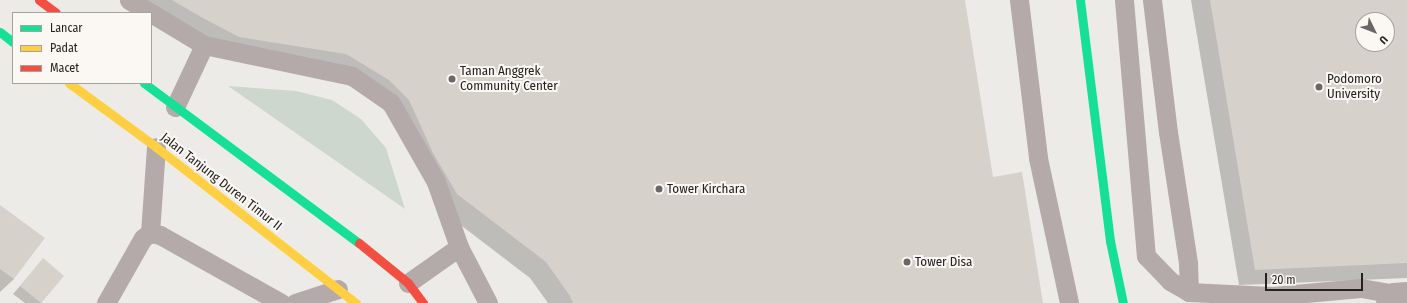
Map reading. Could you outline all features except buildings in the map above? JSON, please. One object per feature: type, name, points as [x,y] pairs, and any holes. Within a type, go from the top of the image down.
[{"type":"main road","points":[[40,0],[55,12]]},
{"type":"main road","points":[[1080,0],[1110,241],[1123,303]]},
{"type":"main road","points":[[0,32],[12,41]]},
{"type":"main road","name":"Jalan Tanjung Duren Timur II","points":[[70,84],[156,147],[356,303]]},
{"type":"main road","points":[[145,84],[365,248],[408,283],[423,303]]},
{"type":"lane","points":[[129,0],[149,12]]},
{"type":"lane","points":[[1019,0],[1038,158],[1069,303]]},
{"type":"lane","points":[[1124,0],[1146,256],[1170,281],[1188,292],[1273,296],[1361,288],[1396,297]]},
{"type":"lane","points":[[1152,0],[1168,132],[1188,263],[1188,292]]},
{"type":"lane","points":[[152,14],[204,45],[352,76],[391,103],[436,182],[459,247],[488,303]]},
{"type":"lane","points":[[175,107],[204,45]]},
{"type":"lane","points":[[150,233],[156,147]]},
{"type":"lane","points":[[106,303],[143,238],[150,233],[160,235],[281,303]]},
{"type":"lane","points":[[408,283],[459,247]]},
{"type":"lane","points":[[295,303],[338,289]]},
{"type":"shaded area","points":[[228,86],[296,91],[332,100],[361,119],[386,148],[405,209]]},
{"type":"traffic: fast","points":[[1080,0],[1110,241],[1123,303]]},
{"type":"traffic: fast","points":[[0,32],[12,41]]},
{"type":"traffic: fast","points":[[145,84],[359,243]]},
{"type":"traffic: slow","points":[[70,84],[156,147],[356,303]]},
{"type":"traffic: jam","points":[[39,0],[55,12]]},
{"type":"traffic: jam","points":[[359,243],[408,283],[423,303]]},
{"type":"place","name":"Taman Anggrek Community Center","points":[[452,79]]},
{"type":"place","name":"Podomoro University","points":[[1319,87]]},
{"type":"place","name":"Tower Kirchara","points":[[659,189]]},
{"type":"place","name":"Tower Disa","points":[[907,262]]}]
